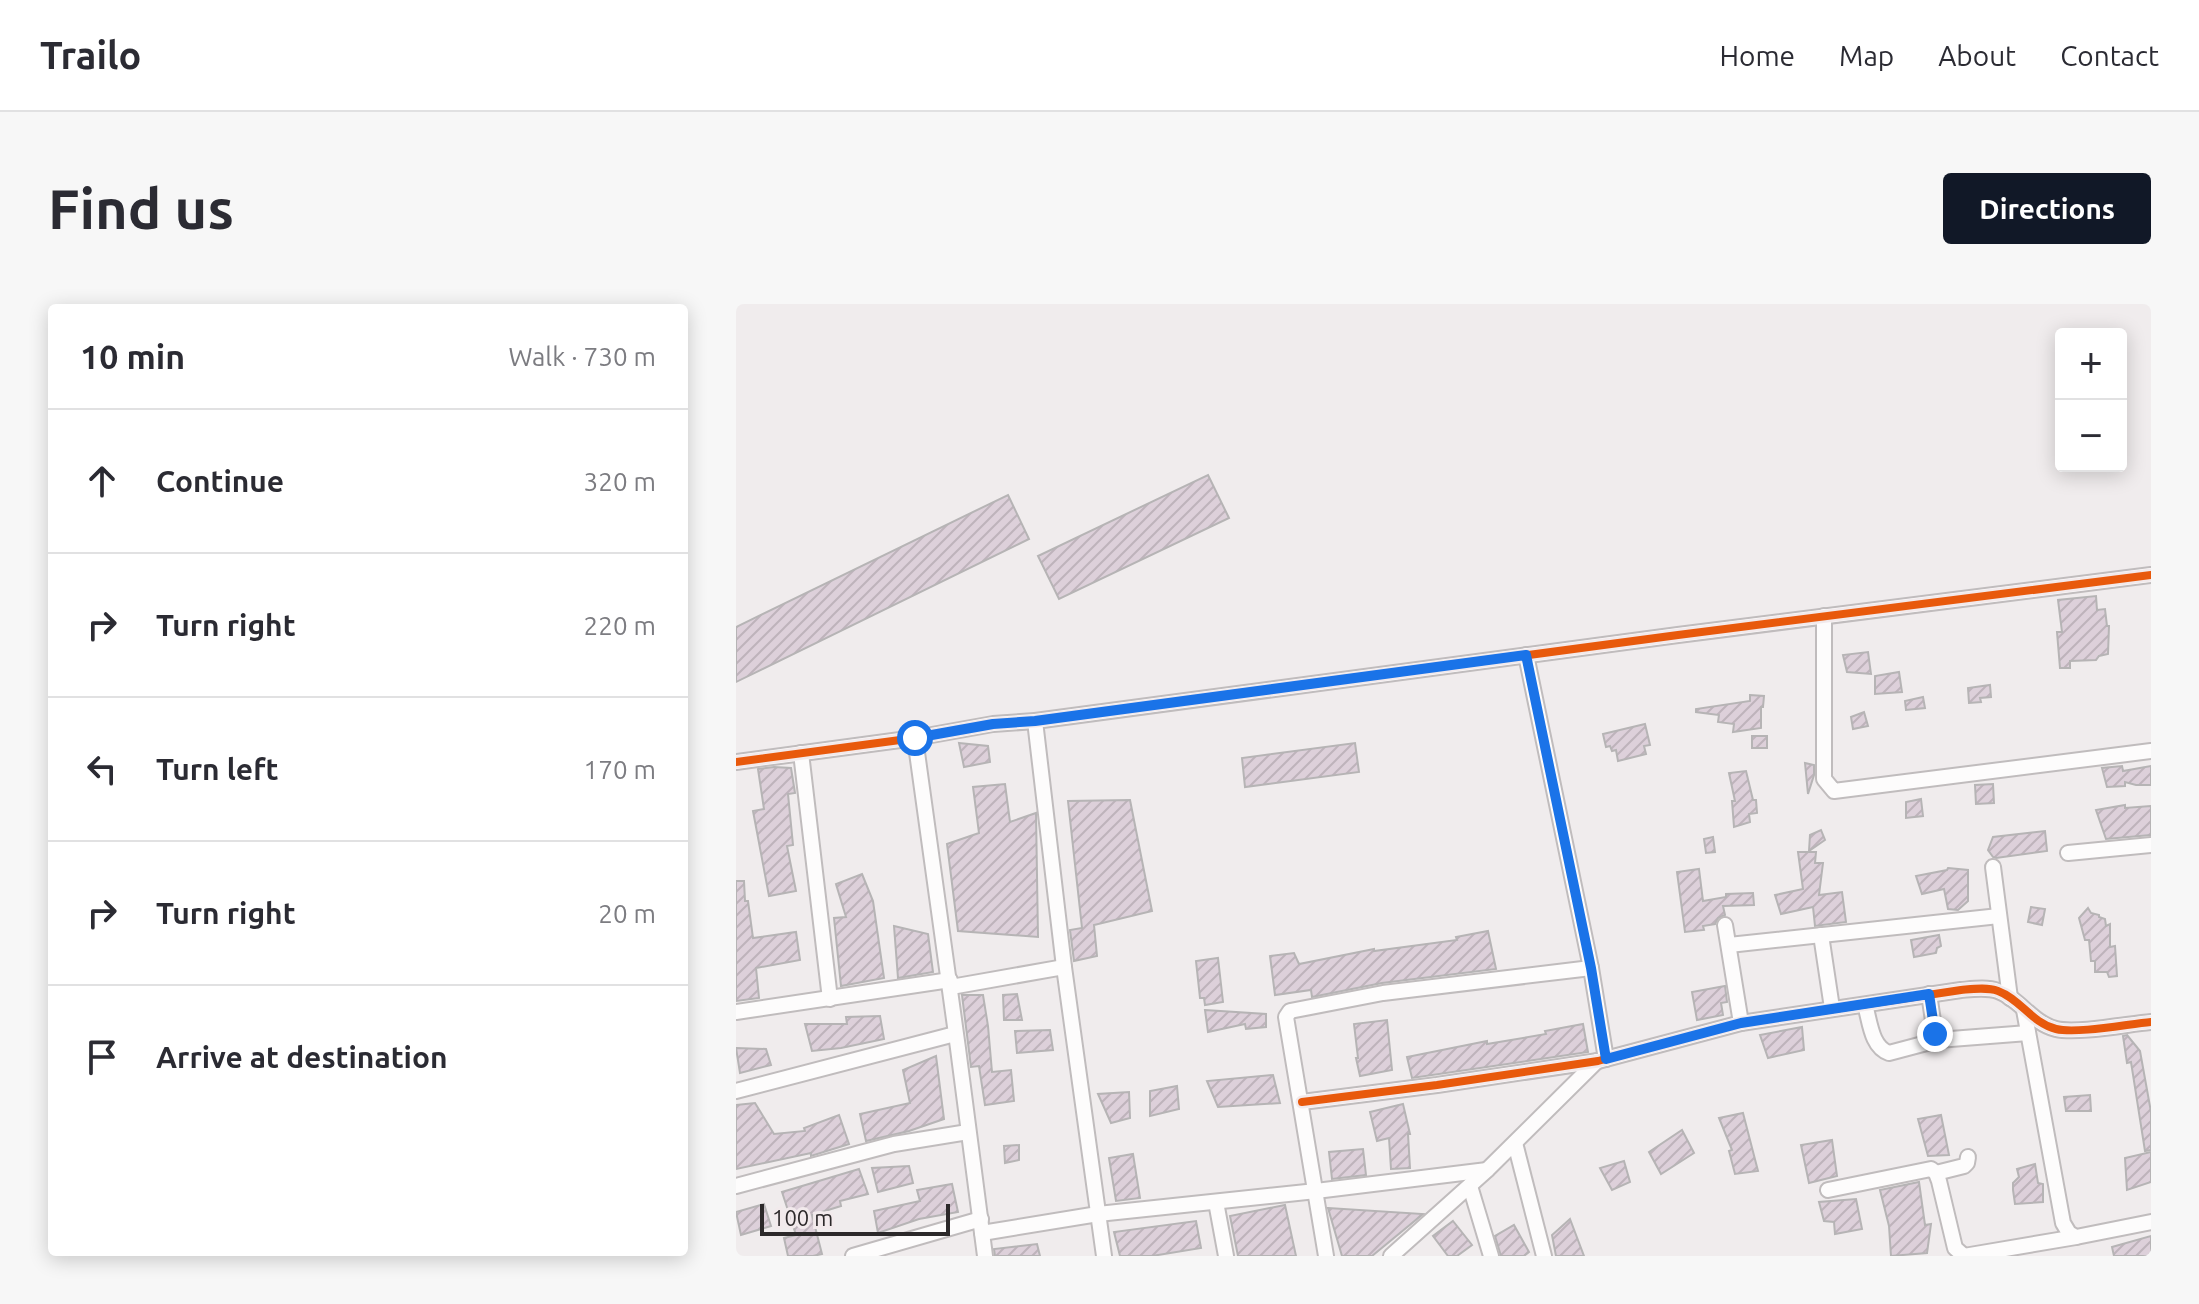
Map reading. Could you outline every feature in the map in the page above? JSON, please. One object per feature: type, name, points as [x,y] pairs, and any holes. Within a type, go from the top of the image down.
[{"type":"street","points":[[736,762],[915,738],[993,724],[2151,575]]},
{"type":"street","points":[[1824,616],[1824,779],[1834,791],[2151,751]]},
{"type":"street","points":[[1526,655],[1591,968],[1602,1060]]},
{"type":"street","points":[[1035,721],[1064,967],[1104,1256]]},
{"type":"street","points":[[915,738],[951,984],[985,1256]]},
{"type":"street","points":[[801,753],[830,999]]},
{"type":"street","points":[[2068,853],[2151,845]]},
{"type":"street","points":[[1993,867],[2010,998]]},
{"type":"street","points":[[1729,945],[1999,916]]},
{"type":"street","points":[[1725,925],[1741,1023]]},
{"type":"street","points":[[1821,935],[1832,1008]]},
{"type":"street","points":[[736,1012],[1064,967]]},
{"type":"street","points":[[1326,1256],[1286,1017],[1293,1009],[1383,993],[1591,968]]},
{"type":"street","points":[[1302,1102],[1602,1060],[1741,1023],[1929,994],[1989,989],[2001,992],[2039,1022],[2057,1029],[2151,1022]]},
{"type":"street","points":[[1929,994],[1938,1040]]},
{"type":"street","points":[[1865,1005],[1877,1045],[1889,1053],[1938,1040],[2028,1033]]},
{"type":"street","points":[[2024,1010],[2063,1223],[2069,1233],[2076,1237]]},
{"type":"street","points":[[736,1091],[955,1034]]},
{"type":"street","points":[[1391,1256],[1470,1186],[1602,1060]]},
{"type":"street","points":[[736,1186],[894,1144],[968,1132]]},
{"type":"street","points":[[1515,1143],[1544,1256]]},
{"type":"street","points":[[1936,1173],[1964,1166],[1968,1157]]},
{"type":"street","points":[[1828,1190],[1931,1169],[1936,1173],[1955,1248],[1964,1256],[2151,1222]]},
{"type":"street","points":[[853,1256],[982,1226],[1487,1170]]},
{"type":"street","points":[[1470,1186],[1491,1256]]},
{"type":"street","points":[[1216,1202],[1226,1256]]},
{"type":"building","points":[[1208,475],[1229,518],[1059,599],[1038,556]]},
{"type":"building","points":[[1008,495],[1029,539],[736,682],[736,627]]},
{"type":"building","points":[[2096,596],[2097,610],[2105,609],[2109,626],[2108,654],[2096,660],[2070,661],[2070,668],[2060,668],[2057,632],[2062,632],[2058,600]]},
{"type":"building","points":[[1868,652],[1871,674],[1847,672],[1843,655]]},
{"type":"building","points":[[1899,672],[1902,692],[1875,694],[1875,676]]},
{"type":"building","points":[[1990,685],[1991,697],[1969,703],[1968,688]]},
{"type":"building","points":[[1750,695],[1764,696],[1761,728],[1733,732],[1734,724],[1718,722],[1719,715],[1696,712],[1696,709],[1750,701]]},
{"type":"building","points":[[1923,697],[1925,708],[1906,710],[1905,701]]},
{"type":"building","points":[[1864,712],[1868,726],[1853,729],[1851,717]]},
{"type":"building","points":[[1645,724],[1650,745],[1644,746],[1646,754],[1618,761],[1616,750],[1606,747],[1603,734]]},
{"type":"building","points":[[1752,736],[1767,736],[1767,748],[1752,748]]},
{"type":"building","points":[[959,743],[988,746],[990,762],[964,767]]},
{"type":"building","points":[[1355,743],[1359,772],[1245,787],[1242,758]]},
{"type":"building","points":[[1805,763],[1814,765],[1808,794]]},
{"type":"building","points":[[2122,766],[2123,771],[2151,766],[2151,785],[2125,782],[2125,786],[2107,787],[2102,768]]},
{"type":"building","points":[[791,768],[795,793],[788,794],[793,845],[787,846],[796,891],[769,896],[753,811],[764,809],[758,769]]},
{"type":"building","points":[[1746,771],[1757,813],[1749,814],[1750,822],[1734,827],[1732,801],[1735,801],[1729,773]]},
{"type":"building","points":[[1005,784],[1010,822],[1036,813],[1038,937],[958,931],[947,844],[979,833],[973,787]]},
{"type":"building","points":[[1993,784],[1994,803],[1976,804],[1975,785]]},
{"type":"building","points":[[1921,799],[1923,816],[1906,818],[1906,802]]},
{"type":"building","points":[[1130,800],[1152,911],[1094,925],[1097,956],[1074,961],[1070,930],[1082,928],[1068,801]]},
{"type":"building","points":[[2125,805],[2125,808],[2151,806],[2151,835],[2106,839],[2096,810]]},
{"type":"building","points":[[1821,830],[1825,840],[1809,851],[1810,835]]},
{"type":"building","points":[[2045,831],[2047,851],[1996,858],[1988,850],[1993,837]]},
{"type":"building","points":[[1713,837],[1715,852],[1706,853],[1704,839]]},
{"type":"building","points":[[1798,852],[1816,852],[1815,863],[1823,863],[1819,895],[1842,892],[1846,922],[1815,926],[1813,907],[1781,914],[1775,895],[1803,889]]},
{"type":"building","points":[[1948,868],[1968,870],[1968,901],[1958,910],[1948,909],[1944,889],[1922,894],[1916,876]]},
{"type":"building","points":[[1699,869],[1703,901],[1726,897],[1726,894],[1753,893],[1754,905],[1723,906],[1725,915],[1718,918],[1715,924],[1703,926],[1704,930],[1685,932],[1677,872]]},
{"type":"building","points":[[862,874],[873,901],[884,978],[841,986],[834,918],[846,917],[836,884]]},
{"type":"building","points":[[736,881],[744,881],[753,938],[796,932],[800,960],[756,968],[759,998],[736,1001]]},
{"type":"building","points":[[2031,907],[2045,909],[2042,925],[2028,922]]},
{"type":"building","points":[[2088,908],[2091,913],[2105,919],[2106,926],[2110,924],[2110,947],[2115,946],[2117,976],[2109,977],[2107,972],[2095,972],[2089,940],[2085,940],[2079,918]]},
{"type":"building","points":[[894,926],[928,934],[933,972],[898,978]]},
{"type":"building","points":[[1488,931],[1496,969],[1382,983],[1312,997],[1311,990],[1275,995],[1270,956],[1294,953],[1299,964],[1374,949],[1457,940],[1456,937]]},
{"type":"building","points":[[1939,935],[1941,946],[1936,953],[1914,957],[1911,940]]},
{"type":"building","points":[[1218,958],[1223,1002],[1205,1005],[1204,998],[1200,998],[1196,961]]},
{"type":"building","points":[[1725,986],[1727,1002],[1721,1003],[1723,1015],[1697,1020],[1692,992]]},
{"type":"building","points":[[1017,994],[1022,1020],[1004,1020],[1003,995]]},
{"type":"building","points":[[962,995],[983,995],[992,1072],[1011,1070],[1014,1101],[985,1105],[979,1066],[971,1067]]},
{"type":"building","points":[[1205,1010],[1266,1014],[1266,1027],[1246,1029],[1245,1024],[1208,1032]]},
{"type":"building","points":[[880,1016],[884,1039],[812,1051],[805,1024],[847,1024],[846,1017]]},
{"type":"building","points":[[1387,1020],[1392,1070],[1360,1076],[1354,1024]]},
{"type":"building","points":[[1583,1024],[1588,1052],[1412,1078],[1407,1057],[1487,1041],[1487,1044],[1546,1034],[1545,1031]]},
{"type":"building","points":[[1802,1027],[1804,1050],[1768,1058],[1760,1035]]},
{"type":"building","points":[[1050,1030],[1053,1050],[1017,1053],[1015,1031]]},
{"type":"building","points":[[2127,1035],[2140,1051],[2151,1112],[2151,1150],[2145,1151],[2131,1062],[2127,1063],[2123,1036]]},
{"type":"building","points":[[736,1048],[766,1049],[771,1065],[740,1073]]},
{"type":"building","points":[[936,1056],[944,1119],[866,1141],[860,1114],[910,1103],[903,1070]]},
{"type":"building","points":[[1273,1075],[1280,1103],[1218,1107],[1207,1081]]},
{"type":"building","points":[[1177,1086],[1179,1109],[1150,1116],[1150,1091]]},
{"type":"building","points":[[1129,1092],[1130,1118],[1111,1123],[1098,1094]]},
{"type":"building","points":[[2090,1095],[2091,1111],[2066,1111],[2064,1097]]},
{"type":"building","points":[[755,1103],[774,1134],[805,1131],[804,1128],[839,1115],[849,1144],[811,1156],[811,1153],[736,1169],[736,1105]]},
{"type":"building","points":[[1403,1104],[1410,1134],[1410,1168],[1391,1169],[1389,1138],[1377,1141],[1370,1112]]},
{"type":"building","points":[[1743,1113],[1758,1171],[1735,1174],[1729,1151],[1732,1150],[1719,1118]]},
{"type":"building","points":[[1941,1115],[1949,1155],[1928,1156],[1918,1119]]},
{"type":"building","points":[[1682,1130],[1694,1153],[1661,1174],[1649,1152]]},
{"type":"building","points":[[1832,1140],[1837,1176],[1809,1183],[1801,1145]]},
{"type":"building","points":[[1019,1145],[1019,1160],[1005,1163],[1004,1146]]},
{"type":"building","points":[[1363,1149],[1366,1175],[1332,1179],[1329,1152]]},
{"type":"building","points":[[2151,1152],[2151,1182],[2127,1190],[2125,1158]]},
{"type":"building","points":[[1133,1154],[1140,1198],[1116,1201],[1109,1158]]},
{"type":"building","points":[[1624,1161],[1630,1182],[1612,1190],[1600,1168]]},
{"type":"building","points":[[2035,1164],[2038,1183],[2043,1184],[2043,1202],[2015,1204],[2013,1183],[2019,1177],[2017,1169]]},
{"type":"building","points":[[909,1166],[913,1183],[878,1192],[872,1168]]},
{"type":"building","points":[[859,1169],[868,1194],[840,1201],[841,1206],[812,1215],[822,1254],[788,1256],[784,1238],[796,1235],[782,1192]]},
{"type":"building","points":[[1919,1182],[1925,1225],[1931,1224],[1927,1253],[1891,1256],[1889,1226],[1880,1190]]},
{"type":"building","points":[[952,1184],[958,1212],[919,1219],[878,1233],[874,1211],[920,1201],[917,1190]]},
{"type":"building","points":[[1856,1199],[1862,1229],[1835,1234],[1834,1222],[1824,1221],[1819,1202]]},
{"type":"building","points":[[764,1204],[771,1226],[741,1235],[736,1212]]},
{"type":"building","points":[[1285,1205],[1296,1256],[1238,1256],[1230,1216]]},
{"type":"building","points":[[1328,1208],[1423,1214],[1372,1256],[1342,1256]]},
{"type":"building","points":[[1570,1219],[1584,1256],[1556,1256],[1552,1235]]},
{"type":"building","points":[[1196,1221],[1201,1248],[1152,1256],[1120,1256],[1114,1232]]},
{"type":"building","points":[[1453,1221],[1472,1245],[1457,1256],[1448,1256],[1433,1236]]},
{"type":"building","points":[[1514,1225],[1529,1252],[1524,1256],[1501,1256],[1495,1236]]},
{"type":"building","points":[[2151,1236],[2151,1256],[2114,1256],[2112,1247]]},
{"type":"building","points":[[1037,1244],[1040,1256],[995,1256],[994,1249]]},
{"type":"cycle path","points":[[736,762],[915,738],[993,724],[2151,575]]},
{"type":"cycle path","points":[[1302,1102],[1598,1061],[1741,1023],[1961,990],[1998,991],[2013,999],[2040,1022],[2056,1029],[2089,1030],[2151,1022]]},
{"type":"route","points":[[915,738],[993,724],[1035,721],[1526,655],[1591,968],[1606,1059],[1741,1023],[1929,994],[1935,1034]]}]
